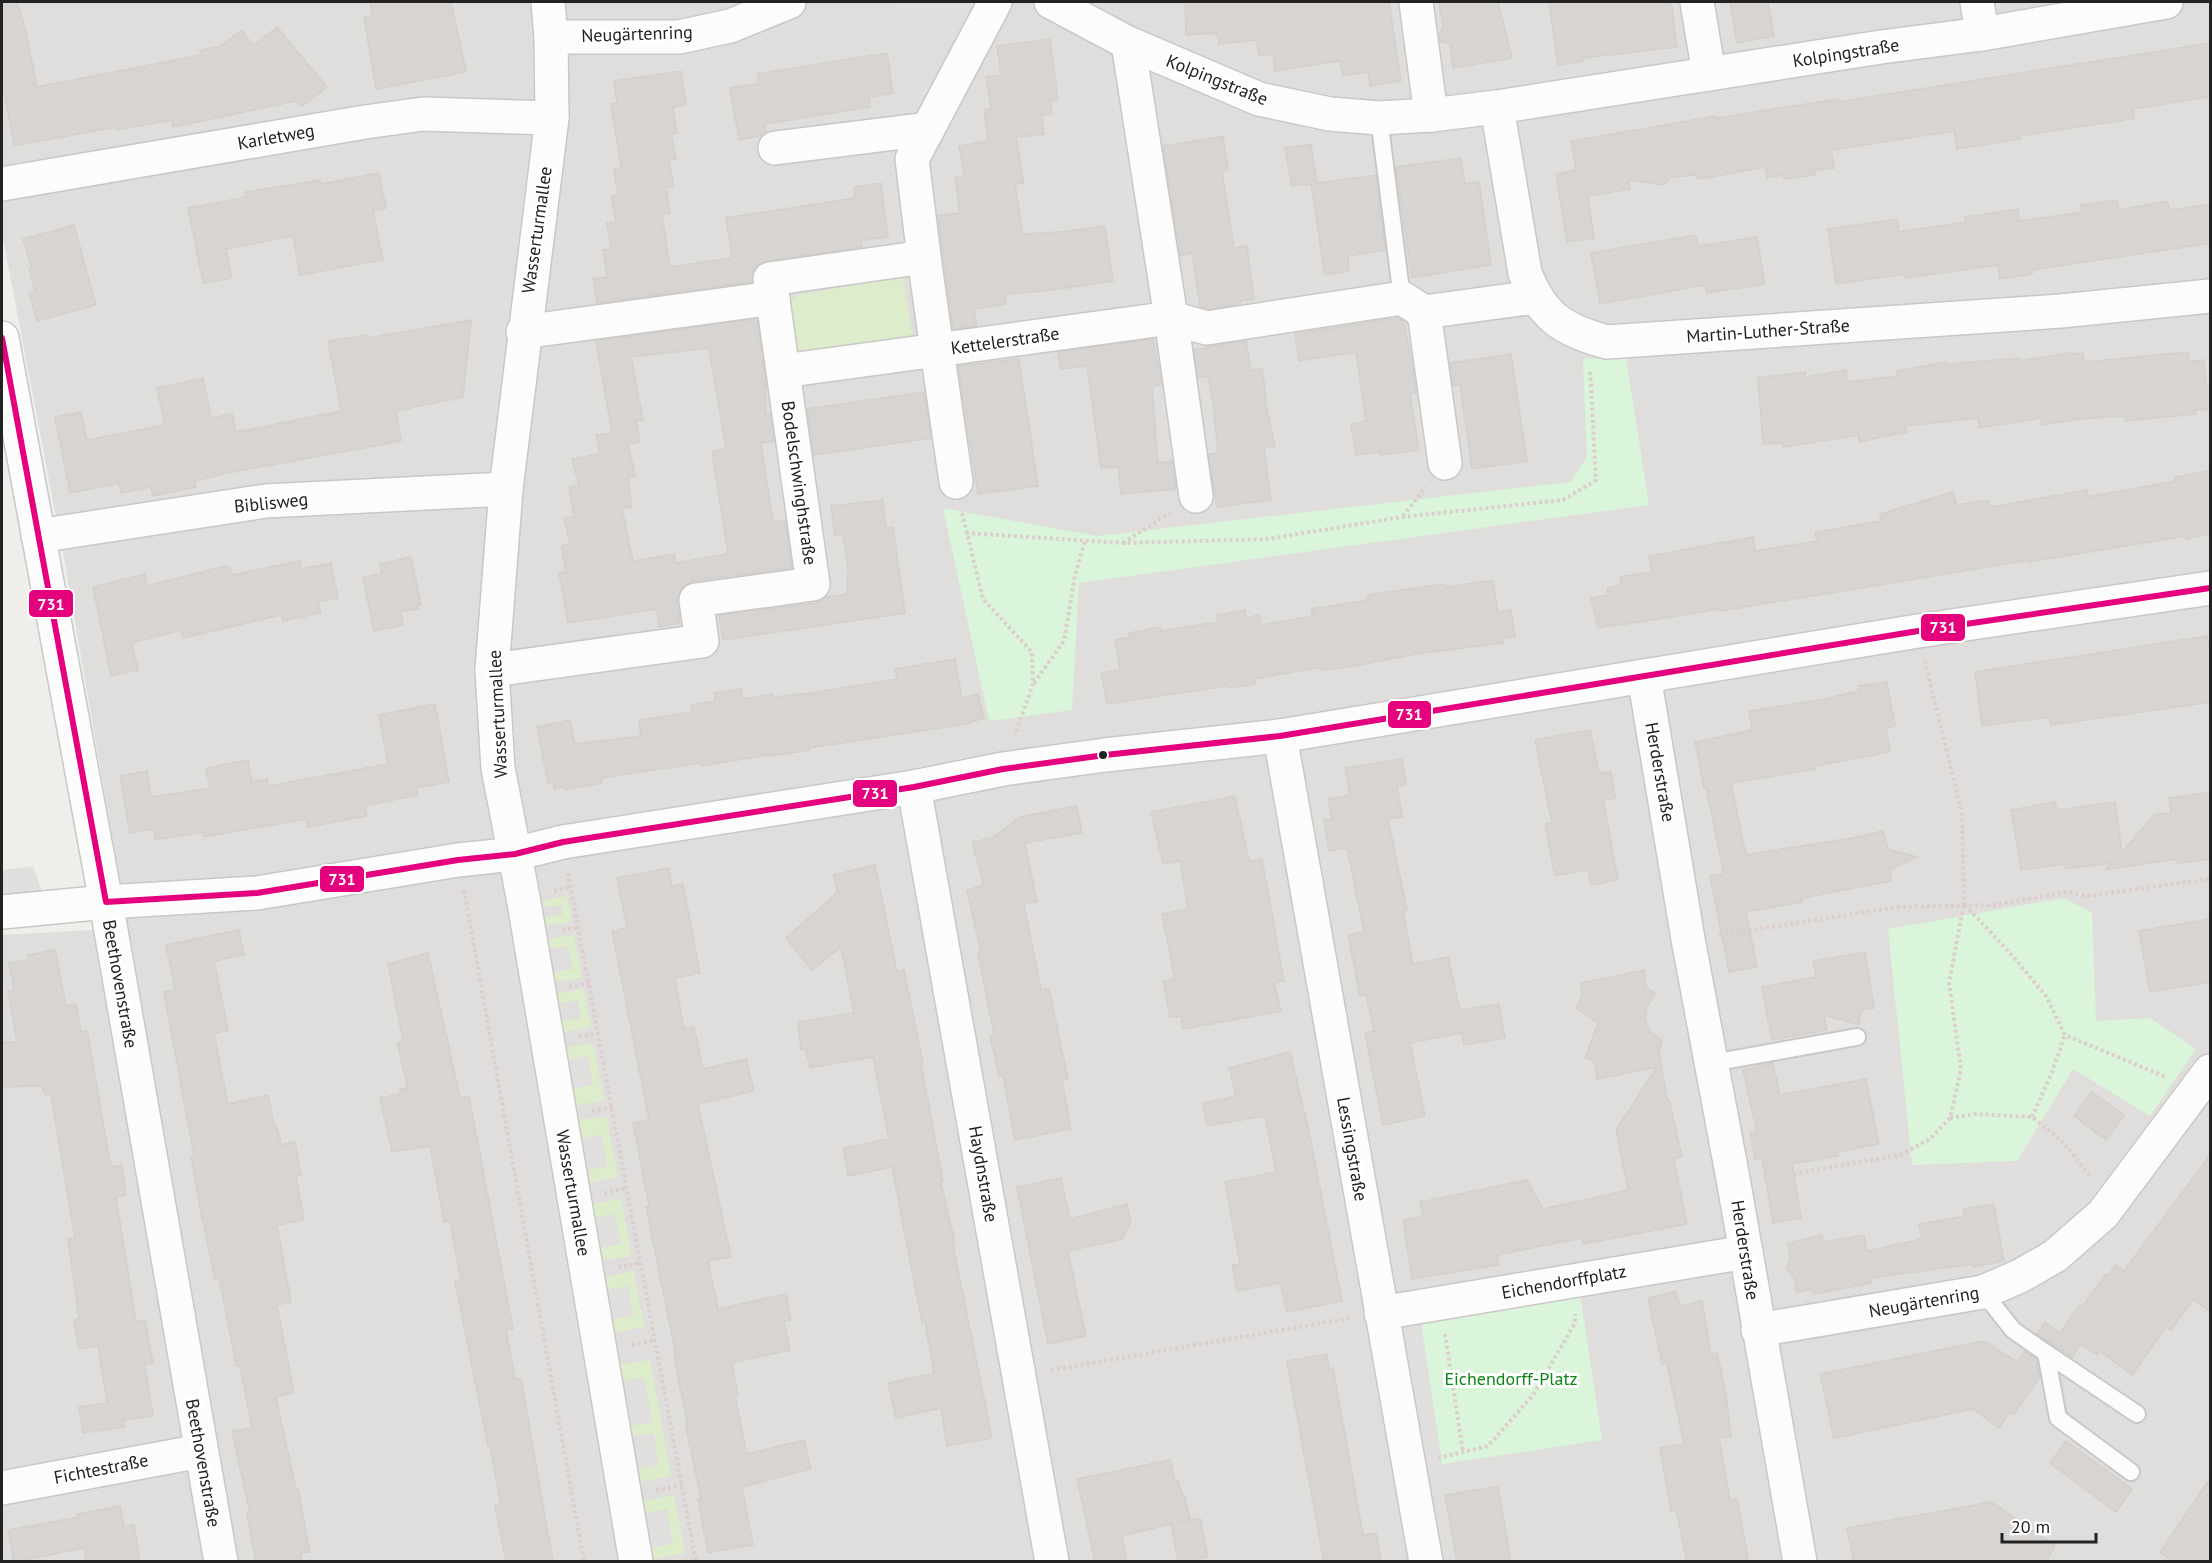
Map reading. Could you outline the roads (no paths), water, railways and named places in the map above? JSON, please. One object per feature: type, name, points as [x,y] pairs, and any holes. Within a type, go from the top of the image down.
[{"type":"street","name":"Wasserturmallee","points":[[548,2],[552,118],[506,489],[492,670],[498,768],[515,854],[636,1562]]},
{"type":"street","name":"Neugärtenring","points":[[551,37],[679,37],[730,26],[789,2]]},
{"type":"street","points":[[783,371],[937,350],[912,159],[994,2]]},
{"type":"street","name":"Kolpingstraße","points":[[1051,2],[1128,44],[1259,99],[1330,114],[1379,118],[1431,115],[1497,107],[1982,34],[2166,2]]},
{"type":"street","points":[[1416,2],[1431,115]]},
{"type":"street","points":[[1697,2],[1709,74]]},
{"type":"street","points":[[1977,2],[1982,34]]},
{"type":"street","points":[[1128,44],[1196,496]]},
{"type":"street","name":"Martin-Luther-Straße","points":[[1497,107],[1525,273],[1535,297],[1562,324],[1578,333],[1607,342],[2061,311],[2211,296]]},
{"type":"street","name":"Karletweg","points":[[2,184],[423,114],[552,118]]},
{"type":"street","points":[[775,148],[928,129]]},
{"type":"street","name":"Bodelschwinghstraße","points":[[492,670],[702,641],[696,600],[813,584],[770,279],[924,257]]},
{"type":"street","name":"Kettelerstraße","points":[[956,482],[937,350],[1171,318],[1207,328],[1413,305],[1535,297]]},
{"type":"street","points":[[524,332],[773,298]]},
{"type":"street","points":[[1413,305],[1445,463]]},
{"type":"street","name":"Beethovenstraße","points":[[2,338],[106,902],[221,1562]]},
{"type":"street","name":"Biblisweg","points":[[38,536],[266,501],[506,489]]},
{"type":"street","points":[[2,912],[106,902],[257,893],[458,860],[515,854],[563,842],[914,787],[1003,769],[1105,755],[1280,736],[1918,631],[2211,588]]},
{"type":"street","name":"Herderstraße","points":[[1644,676],[1688,939],[1734,1184],[1800,1562]]},
{"type":"street","name":"Lessingstraße","points":[[1280,736],[1426,1562]]},
{"type":"street","name":"Haydnstraße","points":[[914,787],[1052,1562]]},
{"type":"street","name":"Neugärtenring","points":[[1758,1330],[1983,1292],[2020,1276],[2055,1256],[2103,1214],[2204,1081]]},
{"type":"street","name":"Eichendorffplatz","points":[[1381,1313],[1746,1252]]},
{"type":"street","name":"Fichtestraße","points":[[2,1488],[201,1450]]},
{"type":"lane","points":[[1379,118],[1413,305]]},
{"type":"lane","points":[[1712,1063],[1857,1037]]},
{"type":"lane","points":[[1983,1292],[2013,1330],[2137,1414]]},
{"type":"lane","points":[[2046,1353],[2058,1418],[2132,1472]]},
{"type":"park label","name":"Eichendorff-Platz","points":[[1511,1379]]}]
